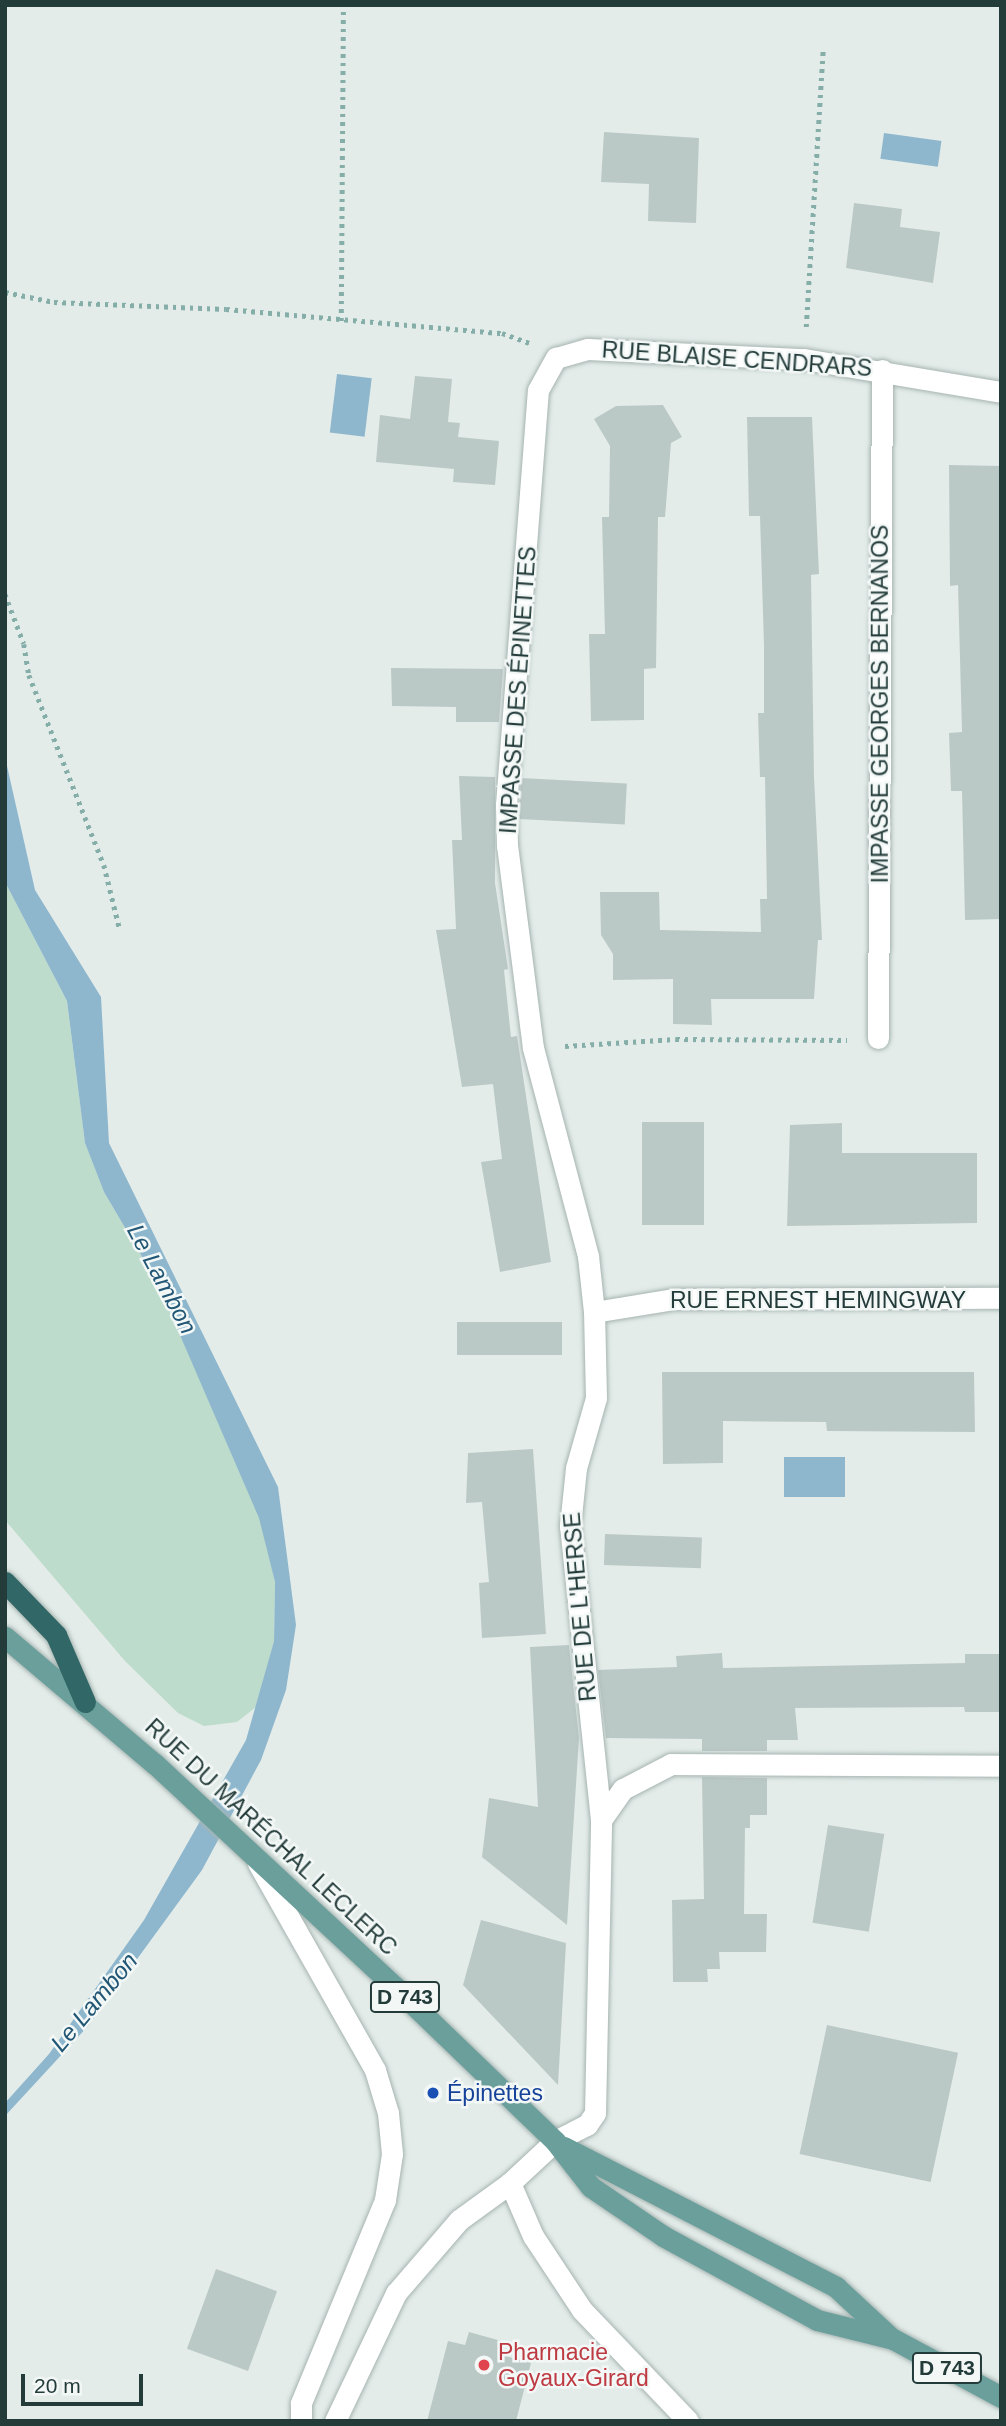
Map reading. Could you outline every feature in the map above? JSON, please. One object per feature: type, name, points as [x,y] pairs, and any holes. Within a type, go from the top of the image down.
[{"type":"highway","points":[[5,1582],[56,1635],[85,1702]]},
{"type":"main road","name":"RUE DU MARÉCHAL LECLERC","points":[[5,1637],[85,1702],[253,1855],[555,2141],[591,2187],[663,2236],[817,2320],[892,2339],[1001,2397]]},
{"type":"main road","name":"RUE DU MARÉCHAL LECLERC","points":[[555,2141],[836,2287],[892,2339]]},
{"type":"street","name":"RUE BLAISE CENDRARS","points":[[556,358],[588,349],[804,359],[1001,392]]},
{"type":"street","name":"IMPASSE DES ÉPINETTES","points":[[556,358],[538,390],[506,805],[512,894],[533,1048],[588,1256],[594,1312]]},
{"type":"street","name":"IMPASSE GEORGES BERNANOS","points":[[878,1038],[882,370]]},
{"type":"street","name":"RUE ERNEST HEMINGWAY","points":[[594,1312],[673,1299],[1001,1298]]},
{"type":"street","name":"RUE DE L'HERSE","points":[[555,2141],[587,2125],[595,2113],[601,1820],[570,1526],[574,1477],[596,1398],[594,1312]]},
{"type":"street","points":[[601,1820],[623,1789],[671,1764],[1001,1766]]},
{"type":"street","points":[[253,1855],[375,2070],[388,2113],[391,2154],[385,2200],[301,2403],[301,2421]]},
{"type":"street","points":[[335,2421],[396,2293],[459,2220],[510,2183],[555,2141]]},
{"type":"street","points":[[510,2183],[533,2236],[582,2309],[688,2421]]},
{"type":"path","points":[[341,321],[343,5]]},
{"type":"path","points":[[804,359],[822,52]]},
{"type":"path","points":[[5,292],[54,302],[226,309],[502,333],[556,358]]},
{"type":"path","points":[[5,594],[24,644],[29,675],[104,865],[120,930]]},
{"type":"path","points":[[533,1048],[676,1039],[764,1043],[878,1038]]},
{"type":"green space","points":[[5,882],[67,1001],[85,1143],[104,1192],[157,1282],[260,1518],[275,1582],[274,1641],[256,1707],[237,1722],[204,1726],[178,1713],[125,1661],[5,1520]]},
{"type":"water","points":[[884,133],[941,141],[938,167],[880,159]]},
{"type":"water","points":[[337,374],[372,378],[365,437],[330,433]]},
{"type":"water","name":"Le Lambon","points":[[5,757],[35,890],[101,997],[109,1143],[278,1487],[296,1625],[286,1690],[261,1760],[202,1870],[89,2025],[5,2116],[5,2103],[49,2054],[144,1920],[246,1740],[274,1641],[275,1582],[259,1518],[157,1282],[104,1192],[85,1143],[67,1001],[5,882]]},
{"type":"water","points":[[784,1457],[845,1457],[845,1497],[784,1497]]},
{"type":"building","points":[[604,132],[699,138],[696,223],[648,221],[649,184],[601,182]]},
{"type":"building","points":[[854,203],[902,209],[900,227],[940,232],[933,283],[846,268]]},
{"type":"building","points":[[415,376],[452,379],[448,422],[460,423],[458,437],[499,441],[495,485],[453,482],[454,469],[376,462],[380,415],[410,419]]},
{"type":"building","points":[[663,405],[682,437],[671,443],[665,517],[658,517],[656,668],[644,669],[644,720],[591,721],[589,634],[605,634],[602,517],[609,517],[610,446],[594,419],[616,406]]},
{"type":"building","points":[[747,417],[812,417],[819,574],[811,575],[814,777],[822,940],[818,940],[814,999],[711,999],[712,1025],[673,1024],[673,979],[613,980],[613,954],[601,935],[600,892],[659,892],[660,930],[761,932],[760,899],[767,899],[765,777],[760,777],[758,713],[764,713],[764,647],[760,516],[749,516]]},
{"type":"building","points":[[949,465],[1001,466],[1001,919],[965,920],[962,791],[951,791],[949,733],[962,732],[958,585],[950,586]]},
{"type":"building","points":[[391,668],[503,669],[499,722],[456,722],[456,707],[392,706]]},
{"type":"building","points":[[459,776],[495,777],[495,883],[508,969],[504,970],[511,1037],[517,1036],[551,1262],[500,1272],[481,1162],[502,1159],[493,1084],[462,1087],[436,930],[456,929],[452,840],[462,840]]},
{"type":"building","points":[[521,778],[627,784],[625,824],[519,819]]},
{"type":"building","points":[[642,1122],[704,1122],[704,1225],[642,1225]]},
{"type":"building","points":[[842,1123],[842,1153],[977,1153],[977,1223],[787,1226],[790,1125]]},
{"type":"building","points":[[457,1322],[562,1322],[562,1355],[457,1355]]},
{"type":"building","points":[[662,1372],[974,1372],[975,1432],[827,1431],[826,1422],[723,1421],[723,1463],[663,1464]]},
{"type":"building","points":[[533,1449],[546,1634],[482,1638],[479,1583],[489,1582],[482,1502],[466,1503],[468,1453]]},
{"type":"building","points":[[605,1534],[702,1537],[701,1568],[604,1565]]},
{"type":"building","points":[[569,1645],[579,1738],[567,1925],[482,1857],[489,1798],[538,1807],[530,1647]]},
{"type":"building","points":[[722,1653],[723,1668],[965,1663],[965,1654],[1001,1654],[1001,1712],[965,1712],[964,1707],[795,1708],[798,1740],[767,1740],[767,1751],[702,1751],[702,1739],[606,1738],[598,1670],[677,1667],[676,1656]]},
{"type":"building","points":[[702,1777],[767,1778],[767,1815],[750,1815],[750,1828],[745,1828],[744,1914],[767,1914],[766,1952],[719,1952],[720,1969],[707,1969],[708,1982],[673,1982],[672,1900],[704,1899]]},
{"type":"building","points":[[828,1825],[884,1834],[869,1932],[813,1923]]},
{"type":"building","points":[[481,1920],[566,1943],[558,2085],[463,1985]]},
{"type":"building","points":[[827,2025],[958,2053],[931,2182],[800,2154]]},
{"type":"building","points":[[216,2269],[277,2291],[248,2371],[187,2349]]},
{"type":"building","points":[[469,2332],[505,2342],[502,2355],[531,2363],[516,2421],[427,2421],[448,2341],[465,2345]]},
{"type":"place","name":"Épinettes","points":[[433,2093]]},
{"type":"place","name":"Pharmacie Goyaux-Girard","points":[[484,2365]]}]
